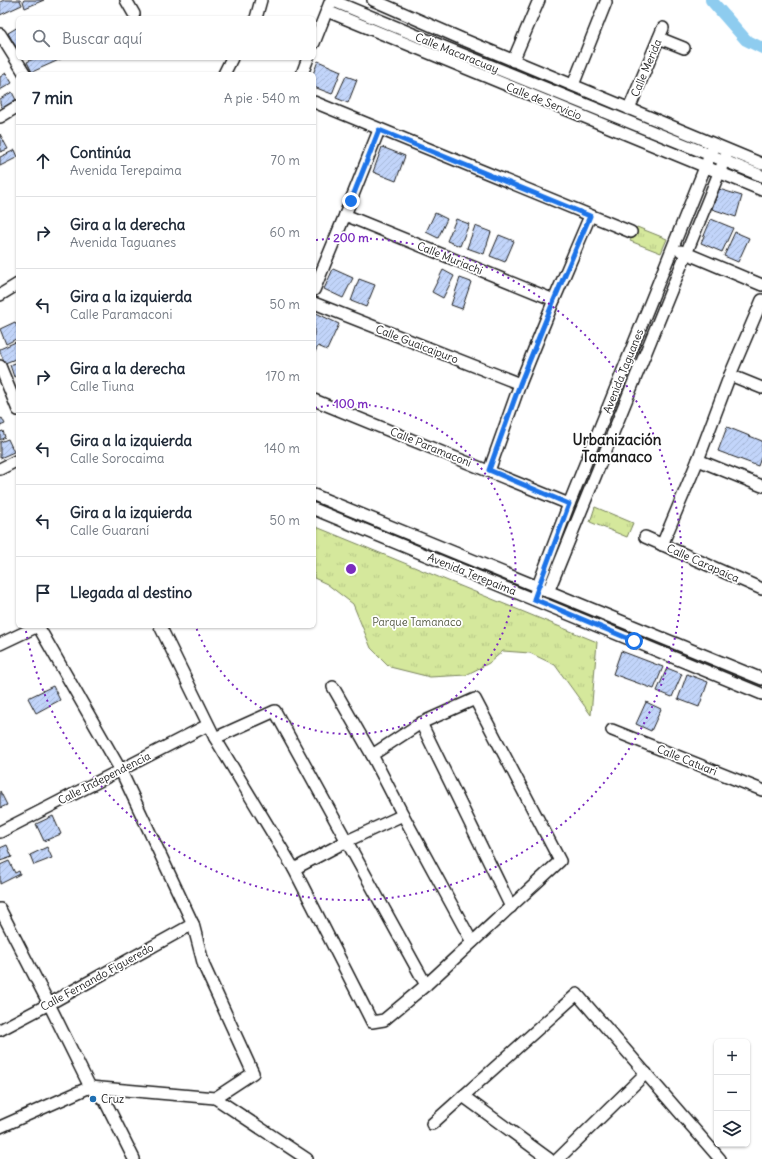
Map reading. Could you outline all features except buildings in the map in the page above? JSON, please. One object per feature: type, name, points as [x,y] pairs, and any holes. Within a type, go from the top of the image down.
[{"type":"street","points":[[126,0],[134,14]]},
{"type":"street","points":[[257,16],[261,0]]},
{"type":"street","points":[[316,38],[331,0]]},
{"type":"street","name":"Calle Macaracuay","points":[[331,0],[709,155],[726,156],[762,164]]},
{"type":"street","name":"Calle Macaracuay","points":[[373,0],[714,145],[726,156],[762,176]]},
{"type":"street","points":[[513,60],[539,0]]},
{"type":"street","points":[[573,86],[606,2]]},
{"type":"street","name":"Calle de Servicio","points":[[327,11],[762,190]]},
{"type":"street","name":"Calle Merida","points":[[629,109],[661,33],[684,48]]},
{"type":"street","points":[[0,34],[23,72]]},
{"type":"street","points":[[225,72],[231,60]]},
{"type":"street","points":[[303,72],[307,60]]},
{"type":"street","points":[[316,103],[379,130],[631,232]]},
{"type":"street","points":[[0,116],[16,107]]},
{"type":"street","points":[[316,285],[379,130]]},
{"type":"street","name":"Avenida Taguanes","points":[[543,590],[569,504],[714,145]]},
{"type":"street","name":"Avenida Taguanes","points":[[534,599],[543,590],[726,156]]},
{"type":"street","name":"Calle Muriachi","points":[[345,215],[554,300]]},
{"type":"street","points":[[489,470],[520,384],[590,216]]},
{"type":"street","points":[[673,248],[762,285]]},
{"type":"street","points":[[0,295],[16,285]]},
{"type":"street","points":[[662,545],[698,460],[730,375],[762,300]]},
{"type":"street","name":"Calle Guaicaipuro","points":[[316,304],[520,384]]},
{"type":"street","points":[[0,366],[16,405]]},
{"type":"street","points":[[730,375],[762,388]]},
{"type":"street","name":"Calle Paramaconi","points":[[316,401],[489,470],[569,504]]},
{"type":"street","points":[[698,460],[762,486]]},
{"type":"street","points":[[0,469],[16,461]]},
{"type":"street","name":"Avenida Terepaima","points":[[316,496],[762,679]]},
{"type":"street","name":"Avenida Terepaima","points":[[316,510],[762,694]]},
{"type":"street","name":"Calle Carapaica","points":[[645,538],[762,589]]},
{"type":"street","points":[[0,644],[34,628]]},
{"type":"street","points":[[39,628],[120,769],[193,924],[204,966],[253,1073],[215,1098]]},
{"type":"street","points":[[161,628],[208,725],[294,869],[372,1022],[384,1020],[426,985],[560,861],[475,699],[421,723],[372,755]]},
{"type":"street","points":[[333,687],[372,755],[472,942]]},
{"type":"street","points":[[215,738],[275,710],[426,985]]},
{"type":"street","points":[[421,723],[511,907]]},
{"type":"street","name":"Calle Independencia","points":[[0,832],[208,725]]},
{"type":"street","name":"Calle Catuari","points":[[612,730],[762,790]]},
{"type":"street","points":[[294,869],[347,841],[403,815]]},
{"type":"street","points":[[0,909],[90,1087],[105,1101],[134,1159]]},
{"type":"street","name":"Calle Fernando Figueredo","points":[[0,1030],[193,924]]},
{"type":"street","points":[[432,1124],[577,994],[720,1159]]},
{"type":"street","points":[[558,1159],[646,1073]]},
{"type":"street","points":[[0,1127],[90,1087],[215,1098],[307,1159]]},
{"type":"street","points":[[463,1096],[549,1159]]},
{"type":"green space","points":[[637,227],[667,239],[661,253],[630,241]]},
{"type":"green space","points":[[595,507],[633,523],[627,537],[590,522]]},
{"type":"green space","name":"Parque Tamanaco","points":[[316,527],[597,642],[591,715],[555,665],[530,653],[503,651],[489,663],[466,675],[430,677],[390,667],[371,648],[353,604],[327,584],[316,579]]},
{"type":"waterway","points":[[711,0],[746,40],[762,48]]},
{"type":"place","name":"Cruz","points":[[93,1099]]},
{"type":"district","name":"Urbanización Tamanaco","points":[[617,448]]},
{"type":"route","points":[[351,201],[379,130],[590,216],[520,384],[489,470],[569,504],[534,599],[634,641]]}]
